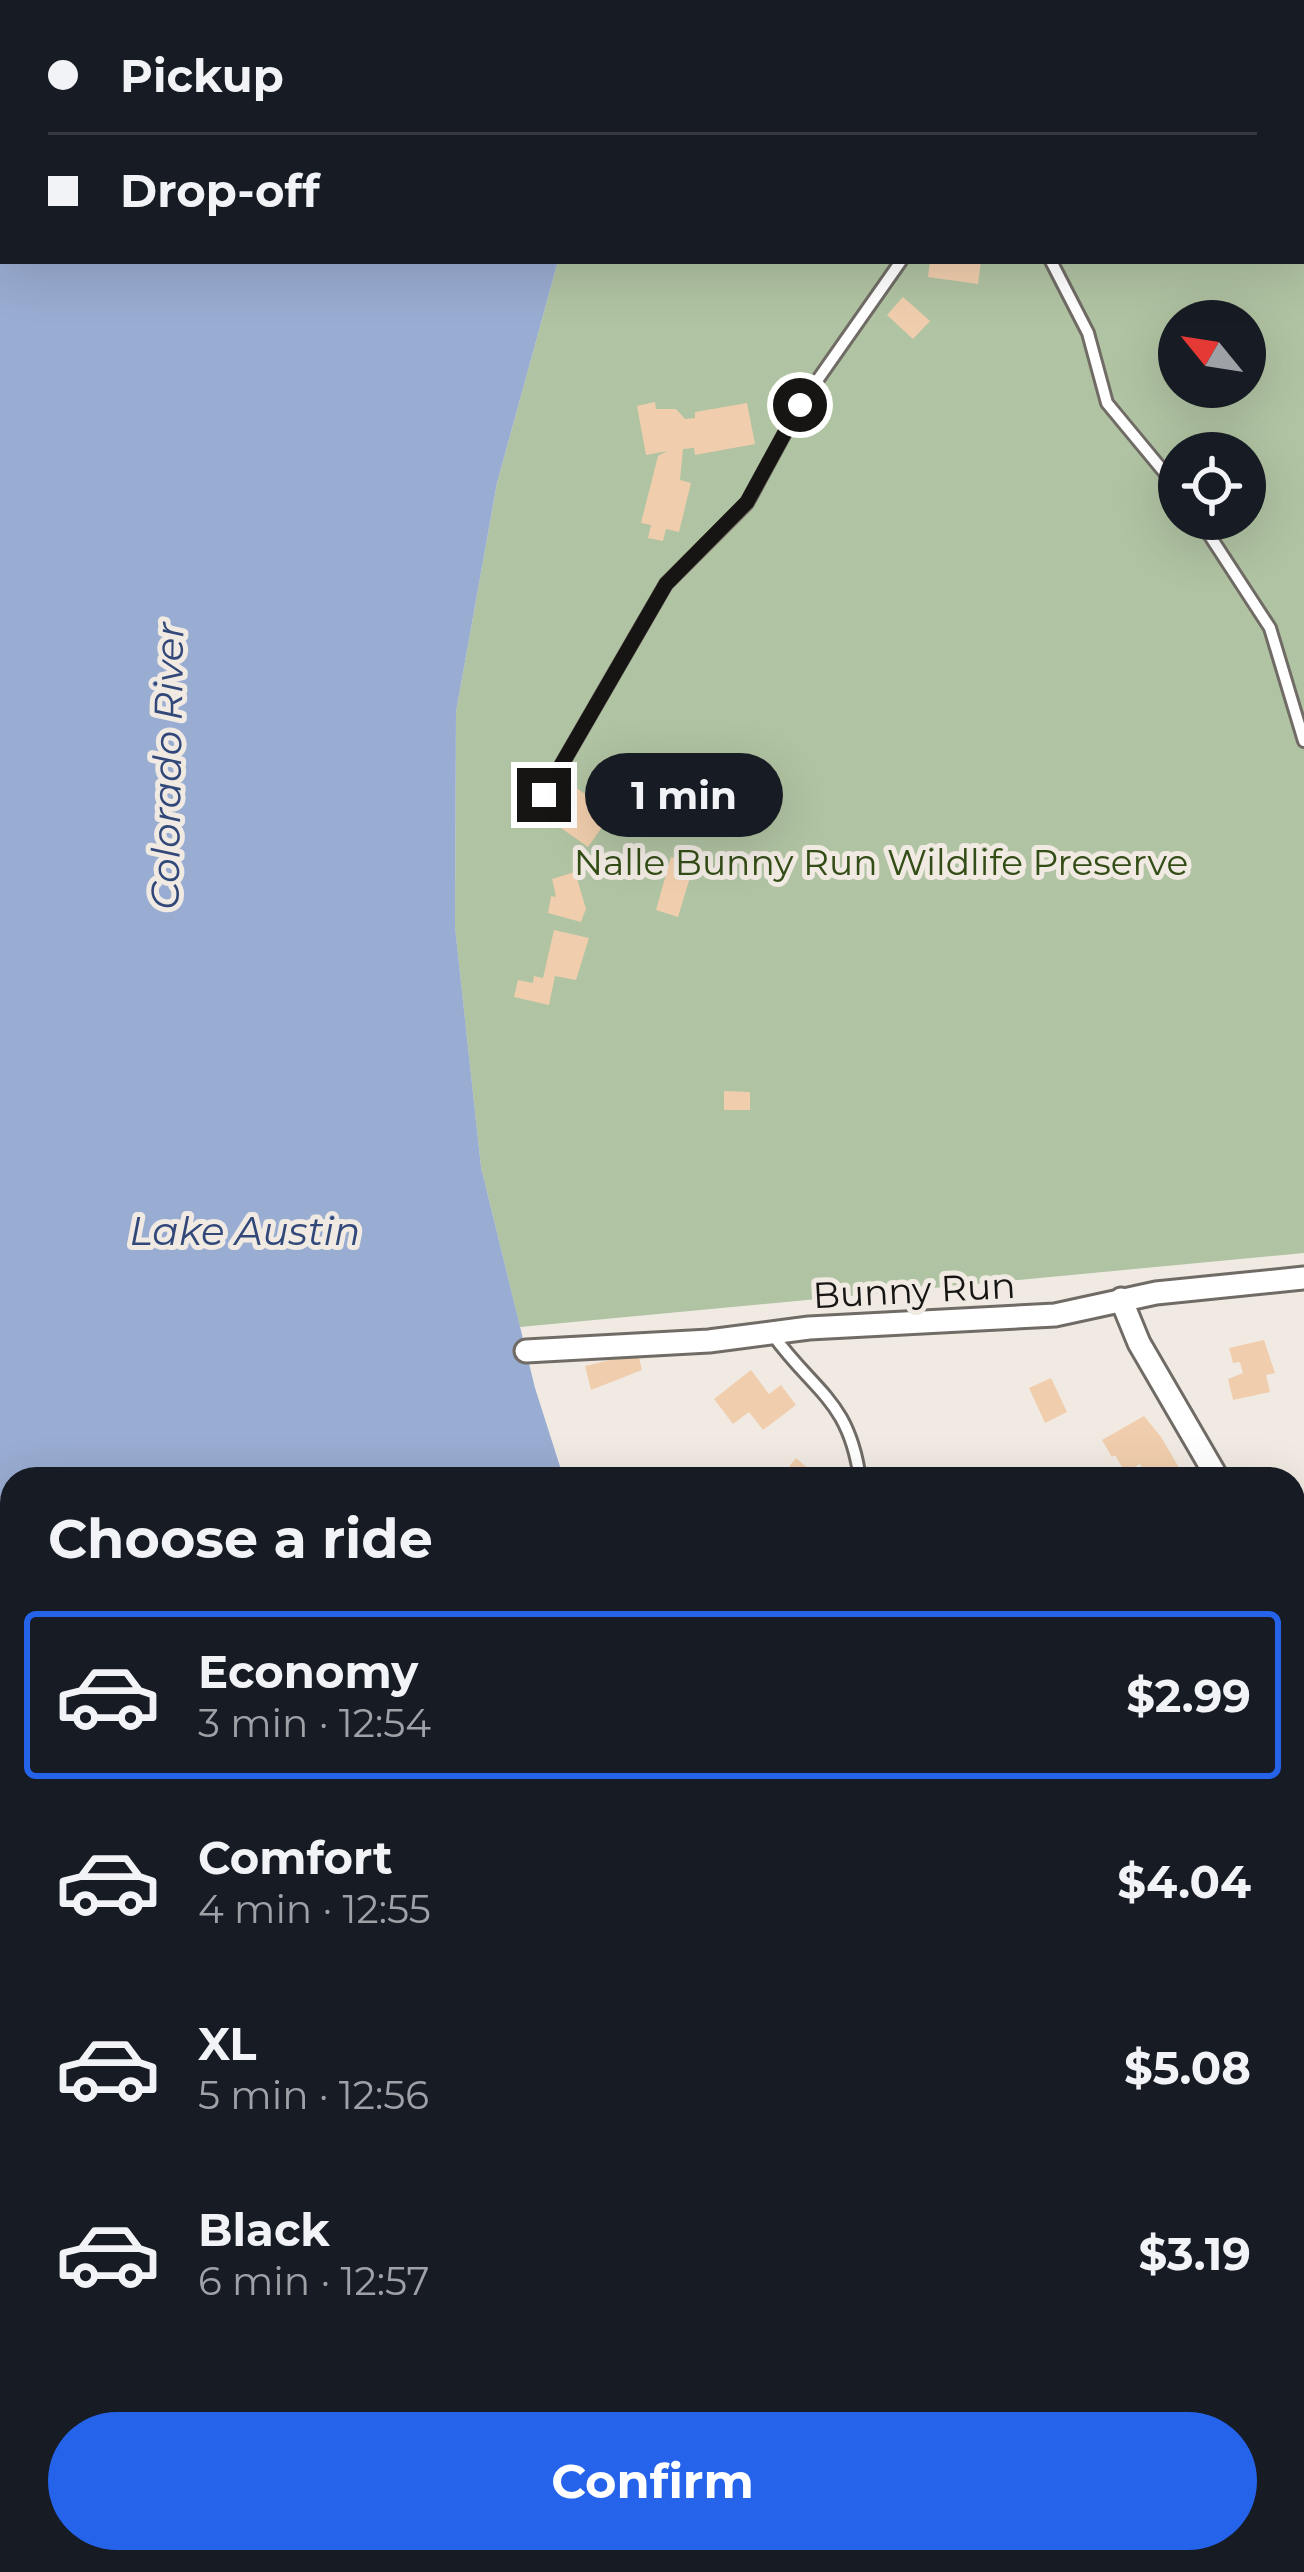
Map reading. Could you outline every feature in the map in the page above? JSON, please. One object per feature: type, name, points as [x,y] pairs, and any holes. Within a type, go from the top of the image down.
[{"type":"street","name":"Bunny Run","points":[[526,1351],[773,1335],[809,1328],[1055,1315],[1121,1299],[1304,1278]]},
{"type":"street","points":[[1121,1299],[1139,1342],[1211,1467]]},
{"type":"lane","points":[[544,795],[666,584],[747,502],[800,405],[899,264]]},
{"type":"lane","points":[[1053,264],[1088,333],[1107,403],[1158,465]]},
{"type":"lane","points":[[1213,540],[1270,628],[1304,741]]},
{"type":"lane","points":[[773,1335],[814,1384],[834,1399],[856,1448],[858,1467]]},
{"type":"green space","name":"Nalle Bunny Run Wildlife Preserve","points":[[557,264],[1304,264],[1304,1253],[520,1327],[481,1167],[455,928],[456,712],[497,483]]},
{"type":"water","name":"Lake Austin","points":[[0,264],[557,264],[497,483],[456,712],[455,927],[481,1167],[535,1388],[560,1467],[0,1467]]},
{"type":"building","points":[[930,264],[981,264],[978,284],[928,277]]},
{"type":"building","points":[[903,297],[930,321],[913,339],[887,315]]},
{"type":"building","points":[[655,402],[656,409],[676,409],[685,419],[695,418],[695,412],[747,403],[755,444],[695,455],[694,448],[683,449],[680,480],[691,483],[679,532],[666,529],[663,541],[648,538],[651,525],[641,523],[658,456],[667,451],[646,455],[637,406]]},
{"type":"building","points":[[575,787],[612,813],[588,847],[551,821]]},
{"type":"building","points":[[671,857],[694,864],[678,917],[656,910]]},
{"type":"building","points":[[575,872],[586,909],[581,922],[548,913],[551,896],[556,897],[552,879]]},
{"type":"building","points":[[554,930],[589,938],[576,980],[555,976],[549,1005],[514,997],[518,980],[533,983],[534,976],[543,978]]},
{"type":"building","points":[[724,1091],[750,1092],[750,1110],[724,1110]]},
{"type":"building","points":[[1264,1340],[1275,1373],[1266,1375],[1270,1392],[1233,1400],[1228,1379],[1243,1373],[1240,1362],[1233,1363],[1229,1348]]},
{"type":"building","points":[[638,1353],[642,1370],[591,1390],[585,1366]]},
{"type":"building","points":[[751,1370],[769,1394],[781,1385],[796,1405],[763,1430],[749,1412],[733,1424],[714,1399]]},
{"type":"building","points":[[1051,1378],[1067,1412],[1045,1423],[1029,1388]]},
{"type":"building","points":[[1144,1416],[1179,1467],[1122,1467],[1102,1440]]},
{"type":"route","points":[[544,795],[666,584],[747,502],[800,405]]},
{"type":"water label","name":"Colorado River","points":[[167,766]]}]
